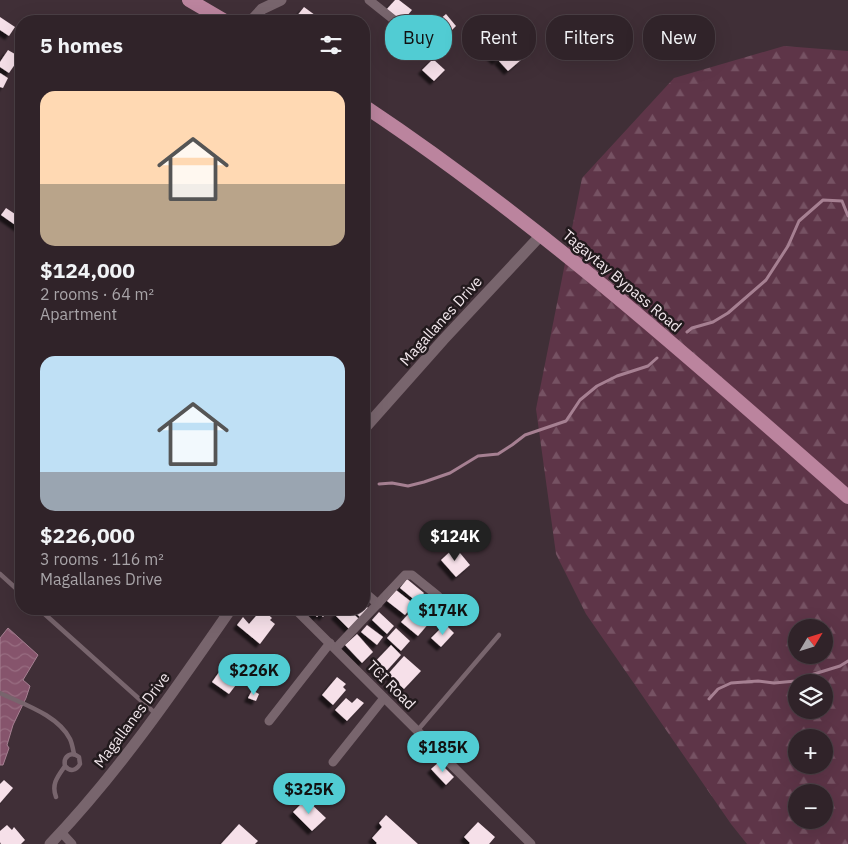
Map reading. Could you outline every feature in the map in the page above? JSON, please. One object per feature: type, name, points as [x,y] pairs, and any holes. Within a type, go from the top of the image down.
[{"type":"main road","points":[[189,0],[215,15]]},
{"type":"main road","name":"Tagaytay Bypass Road","points":[[370,110],[435,155],[541,234],[667,338],[848,496]]},
{"type":"street","points":[[256,15],[262,8],[280,0]]},
{"type":"street","points":[[369,0],[388,15]]},
{"type":"street","name":"Magallanes Drive","points":[[370,422],[541,234]]},
{"type":"street","points":[[370,611],[405,575],[412,575],[438,596]]},
{"type":"street","points":[[370,597],[378,604]]},
{"type":"street","name":"Magallanes Drive","points":[[50,844],[119,764],[227,615]]},
{"type":"street","name":"TCI Road","points":[[301,615],[530,844]]},
{"type":"street","points":[[269,721],[333,646],[366,615]]},
{"type":"street","points":[[333,762],[384,698]]},
{"type":"street","points":[[61,832],[72,844]]},
{"type":"lane","points":[[0,574],[15,588]]},
{"type":"lane","points":[[45,615],[156,714]]},
{"type":"lane","points":[[417,731],[499,635]]},
{"type":"lane","points":[[0,693],[52,719],[65,732],[70,739],[74,754],[80,760],[78,767],[74,770],[65,766]]},
{"type":"lane","points":[[56,796],[53,790],[55,782],[65,766],[65,758],[74,754]]},
{"type":"green space","points":[[784,46],[848,51],[848,844],[747,844],[731,824],[586,614],[556,554],[536,409],[582,178],[674,78]]},
{"type":"water","points":[[8,628],[38,655],[23,680],[30,686],[13,725],[7,745],[9,748],[3,765],[0,765],[0,638]]},
{"type":"building","points":[[395,0],[399,0],[412,10],[408,15],[392,15],[386,10]]},
{"type":"building","points":[[304,7],[315,15],[298,15]]},
{"type":"building","points":[[0,17],[15,27],[9,36],[0,30]]},
{"type":"building","points":[[452,21],[456,26],[452,30]]},
{"type":"building","points":[[8,50],[15,54],[15,64],[9,73],[0,67],[0,62]]},
{"type":"building","points":[[434,60],[445,70],[434,81],[422,70]]},
{"type":"building","points":[[498,60],[521,60],[508,71]]},
{"type":"building","points":[[0,73],[8,78],[3,88],[0,87]]},
{"type":"building","points":[[6,208],[15,214],[15,225],[1,215]]},
{"type":"building","points":[[455,547],[470,565],[456,577],[441,560]]},
{"type":"building","points":[[407,579],[424,593],[417,602],[400,588]]},
{"type":"building","points":[[396,590],[414,604],[405,615],[387,601]]},
{"type":"building","points":[[414,608],[430,622],[418,636],[401,622]]},
{"type":"building","points":[[379,612],[394,626],[387,634],[372,620]]},
{"type":"building","points":[[257,615],[269,615],[272,618],[270,620],[275,624],[260,644],[237,625],[243,617],[249,624]]},
{"type":"building","points":[[335,615],[355,615],[359,619],[349,629]]},
{"type":"building","points":[[445,624],[454,633],[441,647],[431,638]]},
{"type":"building","points":[[367,625],[383,637],[377,645],[361,632]]},
{"type":"building","points":[[396,628],[410,641],[401,651],[387,638]]},
{"type":"building","points":[[357,634],[373,652],[362,663],[345,645]]},
{"type":"building","points":[[391,645],[401,655],[382,676],[371,666]]},
{"type":"building","points":[[404,656],[421,671],[404,689],[388,674]]},
{"type":"building","points":[[222,668],[239,681],[229,694],[212,682]]},
{"type":"building","points":[[337,677],[346,684],[343,687],[346,690],[333,705],[322,695]]},
{"type":"building","points":[[252,690],[259,694],[256,701],[248,698]]},
{"type":"building","points":[[346,698],[352,703],[357,698],[364,703],[347,721],[335,710]]},
{"type":"building","points":[[439,762],[454,777],[446,785],[431,769]]},
{"type":"building","points":[[4,780],[13,788],[0,803],[0,784]]},
{"type":"building","points":[[306,799],[326,818],[312,831],[293,812]]},
{"type":"building","points":[[386,815],[418,844],[376,844],[372,838],[382,827],[379,823]]},
{"type":"building","points":[[478,822],[495,837],[489,844],[469,844],[464,837]]},
{"type":"building","points":[[239,824],[258,841],[255,844],[221,844]]},
{"type":"building","points":[[7,825],[12,830],[14,827],[25,840],[21,844],[1,844],[0,831]]},
{"type":"waterway","points":[[687,332],[692,328],[713,322],[728,313],[766,280],[788,246],[799,221],[823,200],[842,201],[848,216]]},
{"type":"waterway","points":[[379,484],[392,483],[408,486],[424,482],[450,473],[478,456],[498,454],[525,435],[566,421],[580,400],[597,386],[617,376],[648,366],[657,358]]},
{"type":"waterway","points":[[709,699],[718,689],[731,683],[796,681],[840,666],[848,661]]}]
